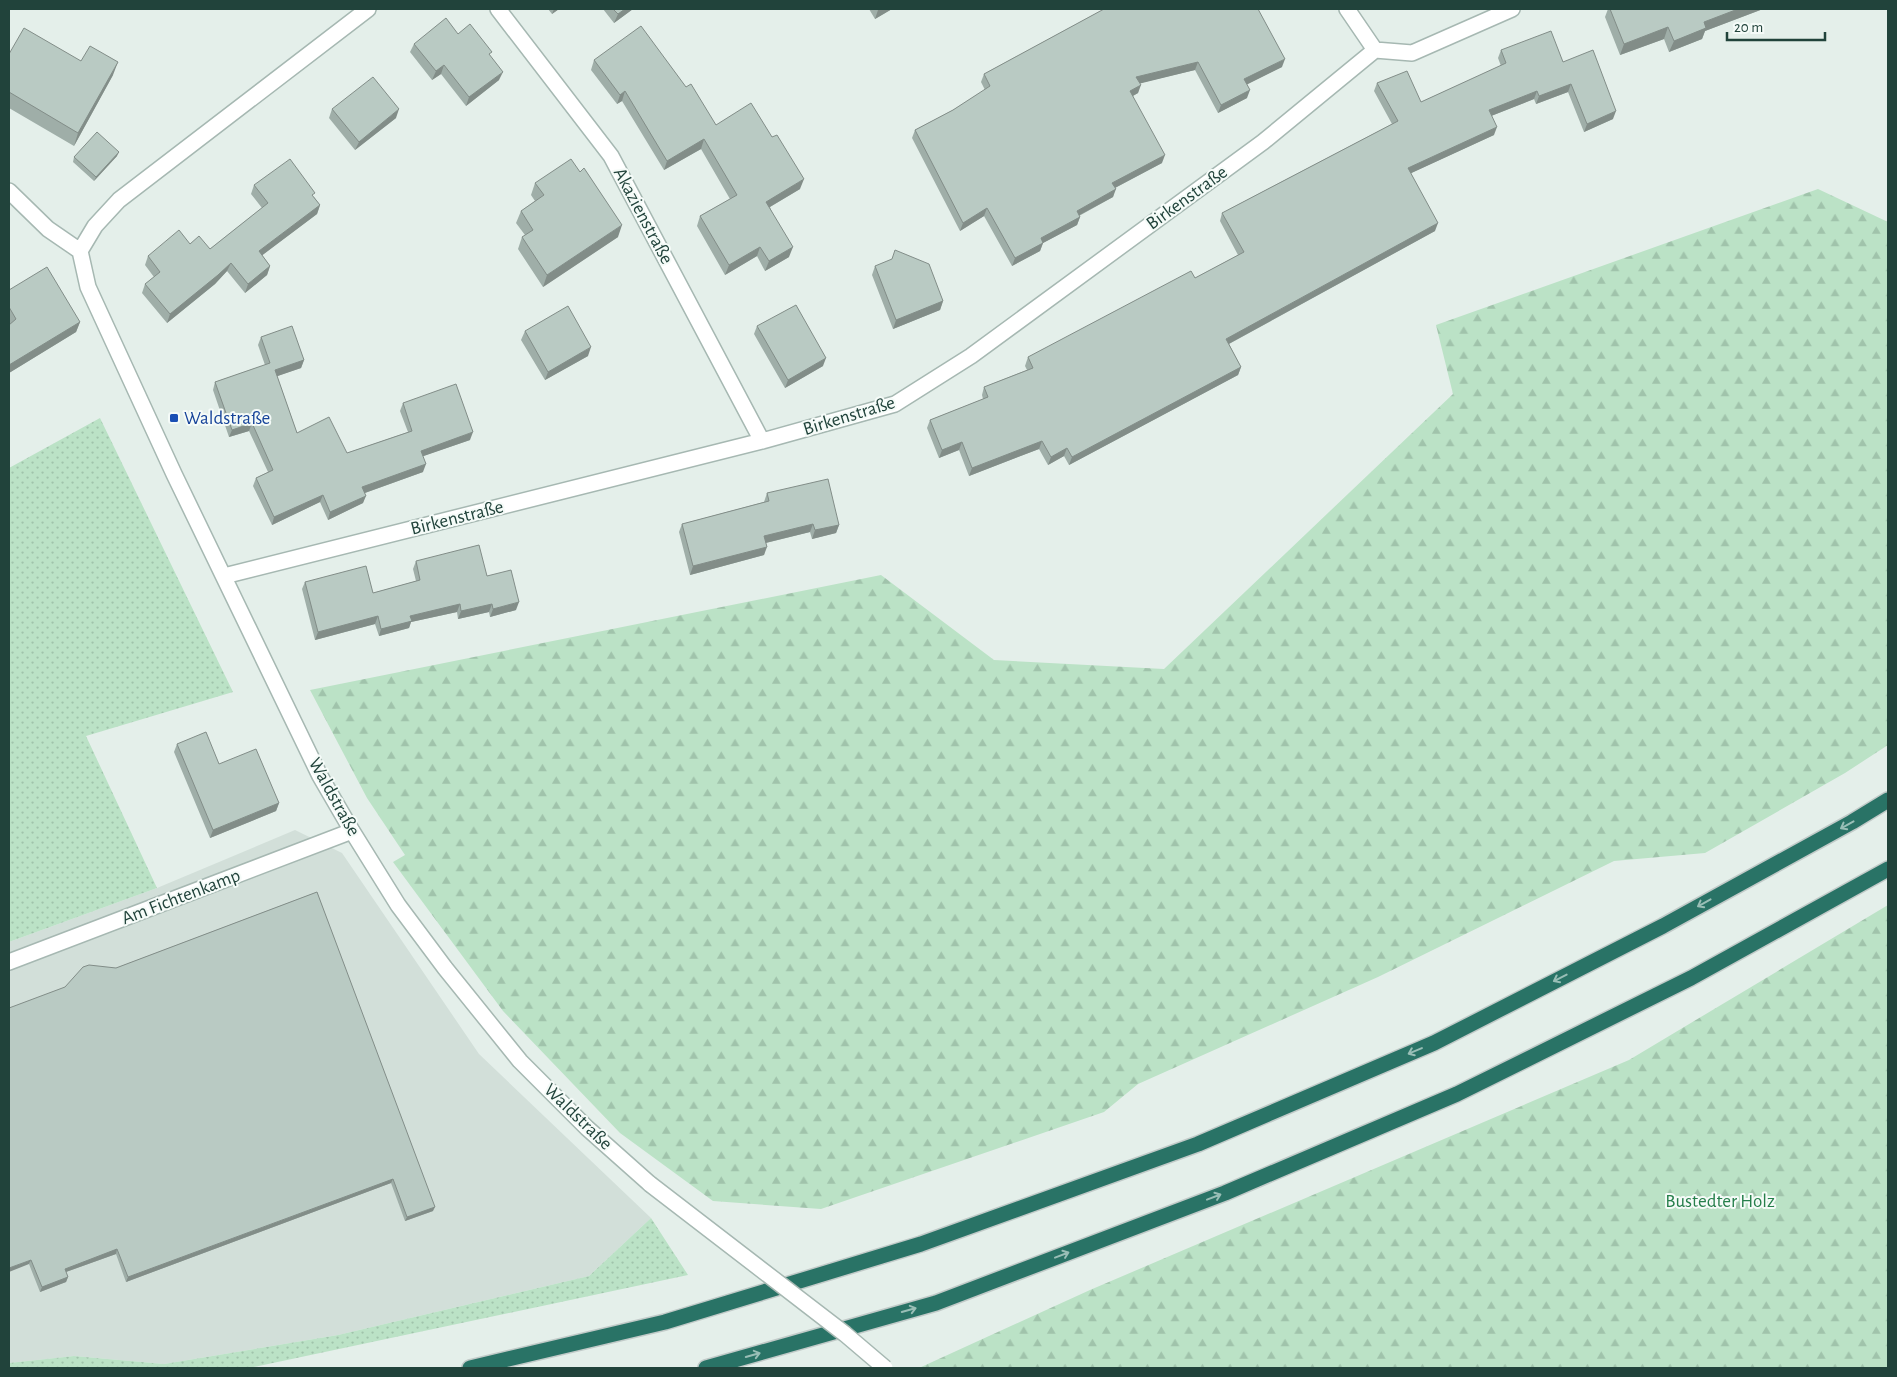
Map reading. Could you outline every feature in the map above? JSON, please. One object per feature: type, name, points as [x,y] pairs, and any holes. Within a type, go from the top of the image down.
[{"type":"highway","points":[[470,1368],[665,1322],[921,1244],[1198,1144],[1434,1043],[1663,926],[1852,822],[1888,800]]},
{"type":"highway","points":[[706,1368],[936,1302],[1225,1193],[1465,1090],[1691,978],[1888,869]]},
{"type":"street","points":[[9,190],[48,229],[80,252],[95,226],[119,200],[368,9]]},
{"type":"street","name":"Akazienstraße","points":[[498,9],[611,156],[762,441]]},
{"type":"street","points":[[1347,9],[1375,50],[1412,53],[1512,9]]},
{"type":"street","name":"Birkenstraße","points":[[224,576],[762,441],[895,404],[971,356],[1263,142],[1375,50]]},
{"type":"street","name":"Waldstraße","points":[[80,252],[88,287],[174,474],[320,776],[398,904],[445,968],[520,1060],[587,1128],[650,1184],[837,1328],[885,1368]]},
{"type":"street","name":"Am Fichtenkamp","points":[[9,962],[352,831]]},
{"type":"shaded area","points":[[295,830],[342,853],[479,1054],[651,1218],[589,1276],[338,1335],[164,1364],[74,1356],[9,1363],[9,942],[157,888]]},
{"type":"green space","points":[[1818,189],[1888,222],[1888,745],[1845,773],[1705,853],[1614,861],[1378,977],[1138,1084],[1104,1112],[821,1209],[713,1201],[620,1133],[503,1011],[393,862],[405,855],[367,798],[310,690],[881,575],[994,660],[1164,669],[1453,394],[1436,325]]},
{"type":"green space","points":[[100,418],[233,692],[86,736],[157,888],[9,942],[9,468]]},
{"type":"green space","name":"Bustedter Holz","points":[[1888,905],[1888,1368],[919,1368],[1090,1290],[1629,1060]]},
{"type":"green space","points":[[651,1218],[688,1275],[249,1368],[9,1368],[9,1363],[74,1356],[164,1364],[338,1335],[589,1276]]},
{"type":"building","points":[[613,9],[625,9],[618,14]]},
{"type":"building","points":[[1104,9],[1258,9],[1285,59],[1244,79],[1250,90],[1221,105],[1198,62],[1136,77],[1141,85],[1130,91],[1165,155],[1112,183],[1116,189],[1077,211],[1080,217],[1041,238],[1043,243],[1015,258],[987,208],[963,223],[915,130],[953,110],[990,86],[984,74]]},
{"type":"building","points":[[1610,9],[1738,9],[1704,22],[1706,28],[1674,41],[1668,27],[1624,44]]},
{"type":"building","points":[[446,18],[458,34],[470,24],[492,52],[489,54],[503,72],[469,97],[444,65],[436,71],[414,44]]},
{"type":"building","points":[[641,26],[686,87],[691,84],[716,125],[751,103],[772,137],[777,135],[804,179],[766,202],[793,247],[769,261],[760,247],[729,265],[700,216],[737,195],[704,139],[667,161],[625,91],[620,95],[594,60]]},
{"type":"building","points":[[24,28],[81,61],[90,46],[118,62],[78,133],[9,92],[9,54]]},
{"type":"building","points":[[1551,31],[1563,62],[1593,50],[1616,111],[1587,124],[1571,84],[1539,96],[1537,91],[1489,110],[1497,127],[1408,168],[1438,223],[1226,339],[1241,367],[1072,457],[1067,448],[1051,457],[1042,441],[972,468],[962,442],[942,450],[930,420],[988,397],[984,387],[1033,368],[1028,357],[1191,271],[1195,278],[1244,252],[1222,213],[1398,121],[1377,83],[1407,71],[1421,102],[1506,63],[1501,50]]},
{"type":"building","points":[[373,77],[399,109],[359,142],[332,109]]},
{"type":"building","points":[[97,132],[119,152],[96,177],[74,157]]},
{"type":"building","points":[[290,159],[315,193],[312,195],[320,205],[259,251],[270,266],[248,284],[231,263],[170,314],[145,284],[160,272],[148,256],[179,230],[190,244],[199,236],[210,249],[268,203],[254,185]]},
{"type":"building","points":[[571,159],[580,172],[584,168],[622,225],[547,275],[522,237],[533,230],[521,211],[544,195],[535,183]]},
{"type":"building","points":[[895,250],[929,264],[943,301],[896,320],[875,266],[892,259]]},
{"type":"building","points":[[47,267],[80,322],[9,365],[9,325],[16,319],[9,307],[9,290]]},
{"type":"building","points":[[796,305],[826,358],[788,380],[757,326]]},
{"type":"building","points":[[568,306],[591,347],[548,372],[525,331]]},
{"type":"building","points":[[292,326],[304,360],[275,370],[297,433],[329,417],[347,453],[412,431],[403,403],[456,384],[473,432],[421,451],[426,464],[362,487],[366,496],[330,512],[323,495],[274,517],[256,478],[273,470],[252,423],[232,430],[215,382],[270,363],[261,337]]},
{"type":"building","points":[[828,479],[839,525],[815,530],[813,524],[764,536],[767,547],[693,566],[682,524],[769,501],[767,493]]},
{"type":"building","points":[[479,545],[487,576],[511,570],[519,602],[493,609],[492,604],[461,611],[460,604],[410,616],[412,621],[381,629],[378,616],[318,632],[305,582],[366,566],[373,593],[420,580],[416,561]]},
{"type":"building","points":[[206,732],[219,764],[256,749],[279,803],[213,830],[177,744]]},
{"type":"building","points":[[317,892],[435,1207],[407,1217],[393,1179],[128,1277],[117,1249],[65,1269],[68,1277],[42,1287],[31,1260],[9,1268],[9,1008],[65,987],[83,967],[89,965],[116,968]]},
{"type":"place","name":"Waldstraße","points":[[174,418]]}]
